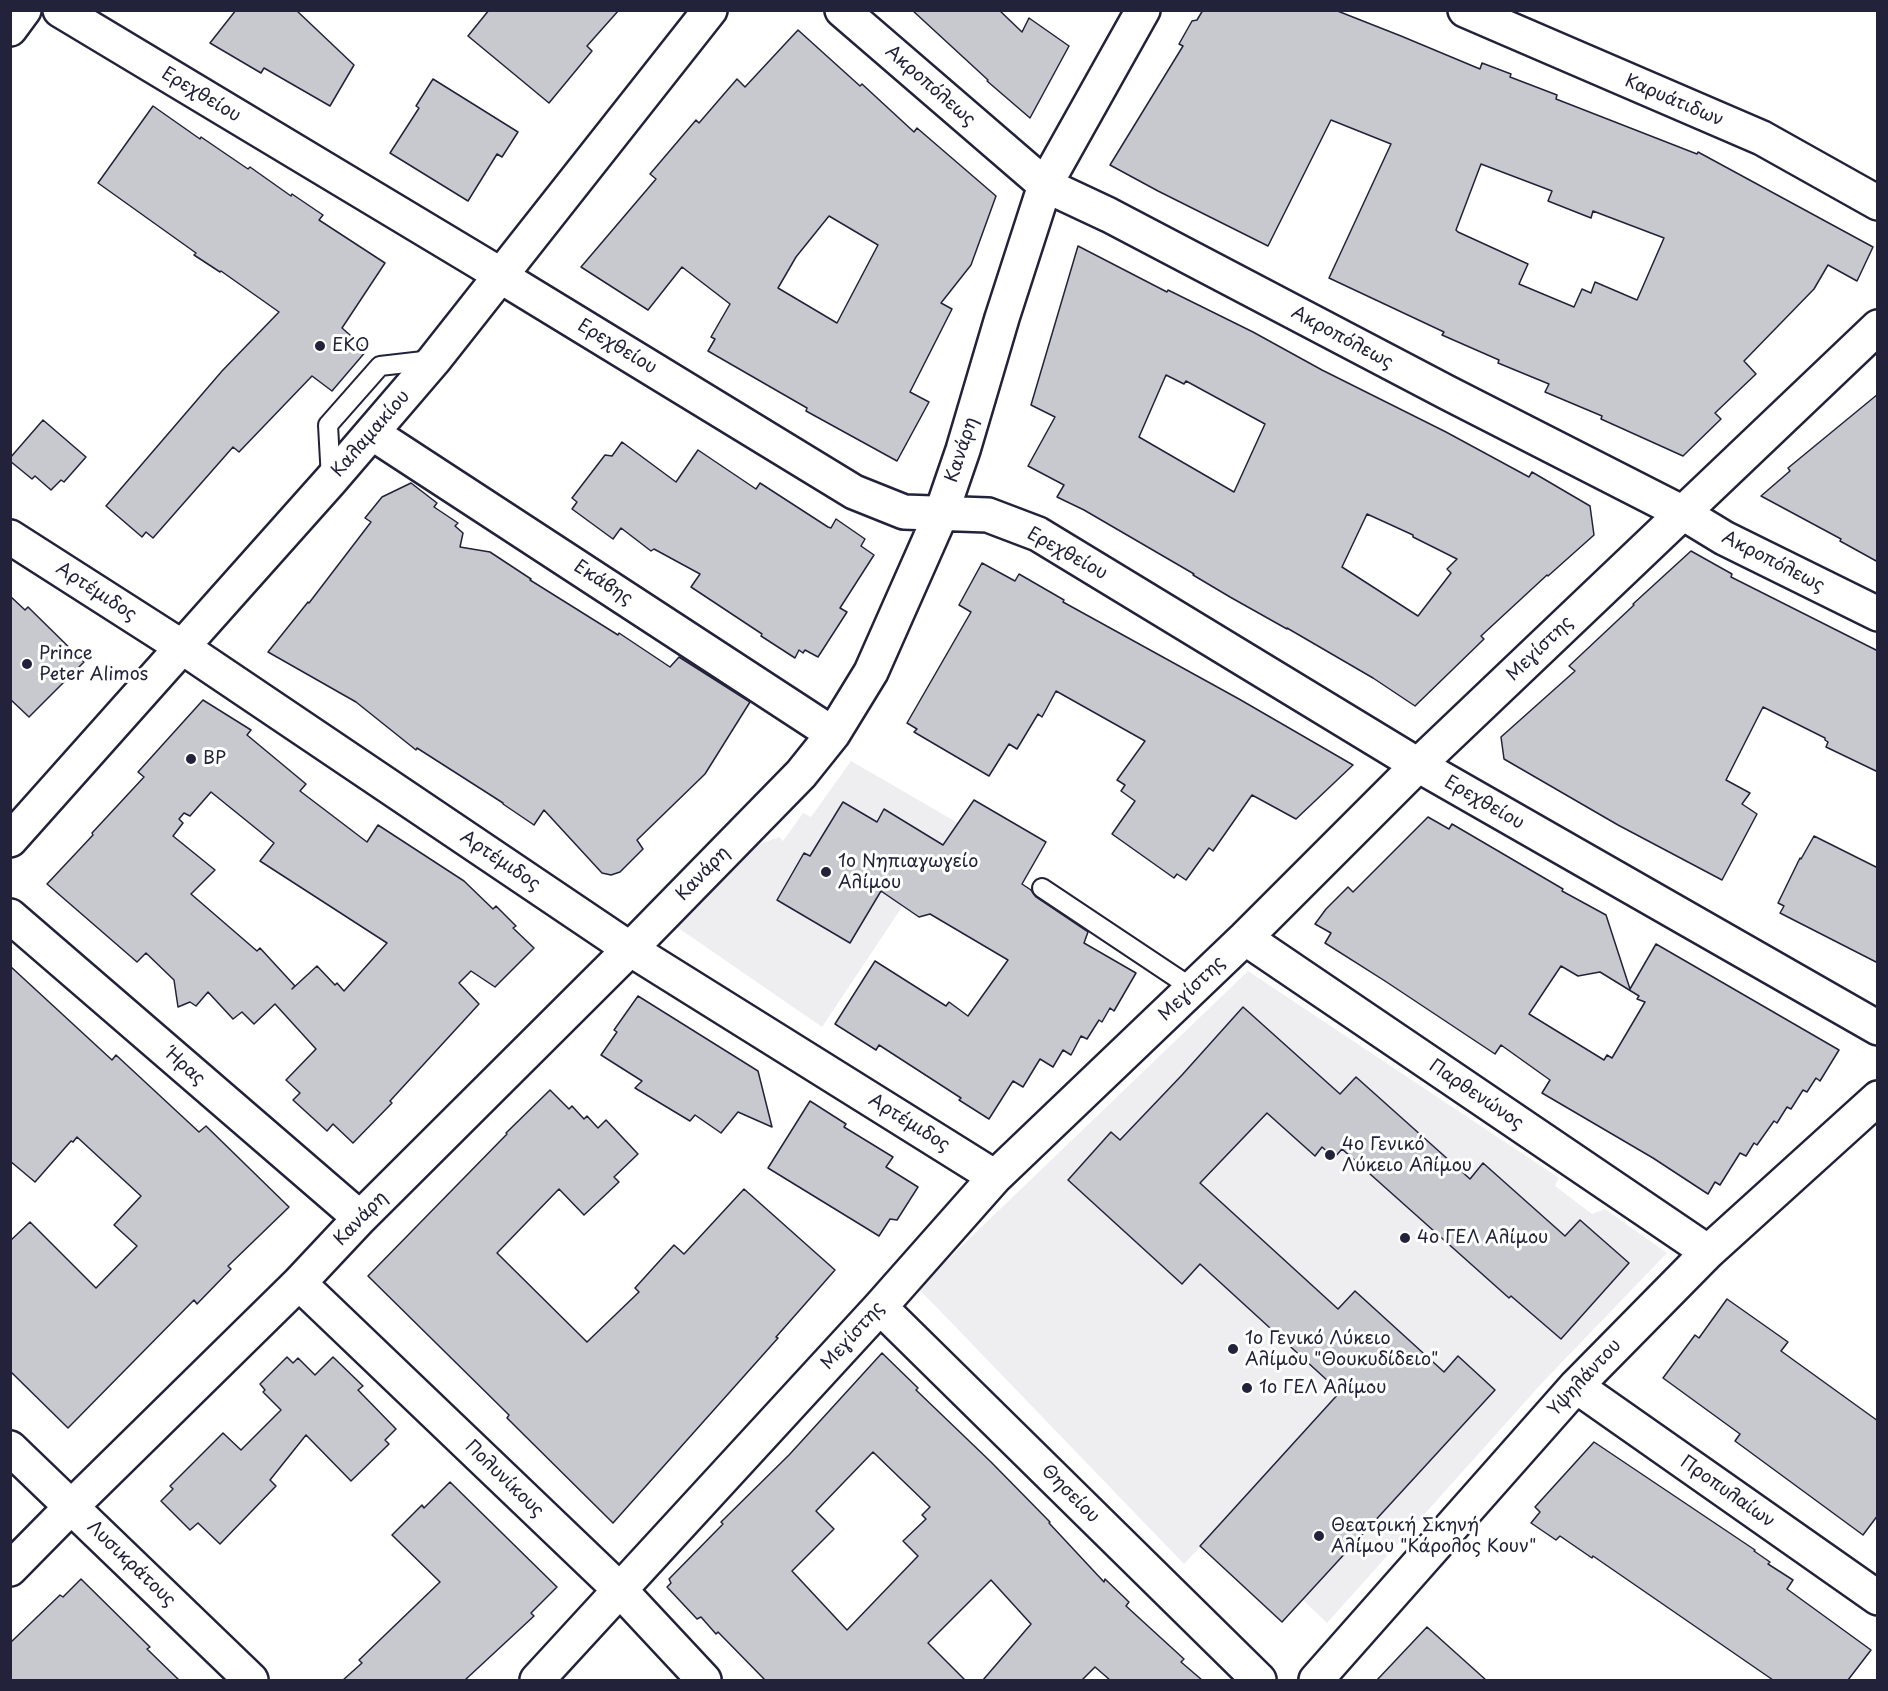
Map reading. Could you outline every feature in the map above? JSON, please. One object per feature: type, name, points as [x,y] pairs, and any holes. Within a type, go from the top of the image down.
[{"type":"street","points":[[10,29],[24,10]]},
{"type":"street","name":"Ερεχθείου","points":[[60,10],[501,275],[854,492],[904,512],[988,515],[1038,534],[1418,765],[1878,1028]]},
{"type":"street","name":"Καλαμακίου","points":[[10,840],[332,480],[434,360],[710,10]]},
{"type":"street","name":"Ακροπόλεως","points":[[842,10],[1045,185],[1108,215],[1683,513],[1724,538],[1878,614]]},
{"type":"street","name":"Κανάρη","points":[[10,1569],[630,949],[801,774],[833,734],[871,672],[941,514],[1045,185],[1143,10]]},
{"type":"street","name":"Καρυάτιδων","points":[[1475,12],[1762,138],[1878,203]]},
{"type":"street","name":"Μεγίστης","points":[[537,1680],[880,1307],[995,1177],[1245,938],[1418,765],[1878,327]]},
{"type":"street","name":"Εκάβης","points":[[372,433],[833,734]]},
{"type":"street","name":"Αρτέμιδος","points":[[10,537],[182,647],[630,949],[995,1177]]},
{"type":"street","name":"Ήρας","points":[[10,916],[360,1218]]},
{"type":"street","name":"Παρθενώνος","points":[[1245,938],[1708,1252]]},
{"type":"street","name":"Υψηλάντου","points":[[1316,1680],[1576,1386],[1708,1252],[1878,1098]]},
{"type":"street","name":"Πολυνίκους","points":[[299,1282],[620,1590],[704,1680]]},
{"type":"street","name":"Θησείου","points":[[880,1307],[1260,1680]]},
{"type":"street","name":"Προπυλαίων","points":[[1576,1386],[1878,1598]]},
{"type":"street","name":"Λυσικράτους","points":[[10,1448],[251,1680]]},
{"type":"lane","points":[[332,480],[328,425],[380,366],[434,360]]},
{"type":"lane","points":[[1041,888],[1192,988]]},
{"type":"shaded area","name":"1o Νηπιαγωγείο Αλίμου","points":[[851,761],[958,823],[822,1027],[674,925],[754,846],[779,837],[783,841],[803,813],[811,817]]},
{"type":"shaded area","points":[[1248,971],[1559,1178],[1555,1186],[1592,1214],[1605,1209],[1667,1253],[1541,1384],[1327,1623],[1303,1600],[1282,1622],[1201,1546],[1184,1564],[918,1288]]},
{"type":"building","points":[[236,10],[296,10],[354,65],[330,106],[264,68],[261,73],[210,43]]},
{"type":"building","points":[[489,10],[619,10],[587,46],[592,51],[549,103],[468,36]]},
{"type":"building","points":[[912,10],[999,10],[1022,32],[1029,18],[1069,46],[1030,118]]},
{"type":"building","points":[[1203,10],[1335,10],[1480,69],[1482,63],[1511,74],[1510,77],[1557,95],[1556,99],[1697,154],[1698,152],[1873,247],[1857,281],[1828,265],[1814,289],[1744,361],[1756,374],[1715,413],[1721,419],[1683,456],[1601,419],[1602,416],[1545,392],[1549,384],[1498,363],[1499,360],[1442,335],[1444,332],[1329,278],[1391,144],[1331,120],[1268,246],[1110,165],[1183,46],[1179,44],[1192,21],[1197,20]],"holes":[[[1481,164],[1552,191],[1548,201],[1591,218],[1593,211],[1664,238],[1637,300],[1595,282],[1591,293],[1582,289],[1574,307],[1519,284],[1528,264],[1456,230]]]},
{"type":"building","points":[[798,30],[914,132],[917,128],[996,196],[971,265],[941,303],[952,309],[910,392],[929,402],[897,461],[806,411],[807,408],[708,351],[715,339],[711,337],[730,304],[682,267],[648,310],[581,267],[656,179],[650,174],[696,120],[699,123],[737,79],[745,87]],"holes":[[[829,216],[878,245],[837,323],[778,288],[796,257]]]},
{"type":"building","points":[[433,79],[518,132],[502,157],[497,154],[468,201],[390,153],[419,108],[416,106]]},
{"type":"building","points":[[153,106],[200,139],[201,137],[248,169],[250,167],[291,196],[292,194],[323,215],[319,220],[385,263],[342,328],[367,350],[332,391],[312,376],[239,452],[233,447],[153,538],[146,532],[142,537],[106,506],[222,371],[279,312],[194,255],[196,253],[98,183]]},
{"type":"building","points":[[1078,246],[1167,292],[1168,290],[1253,332],[1529,477],[1532,472],[1590,506],[1594,535],[1481,636],[1484,639],[1415,706],[1373,678],[1230,597],[1084,510],[1057,497],[1064,485],[1028,466],[1055,417],[1031,405]],"holes":[[[1166,375],[1184,384],[1186,381],[1265,424],[1234,492],[1139,437]],[[1367,514],[1457,559],[1447,569],[1451,573],[1418,616],[1342,567]]]},
{"type":"building","points":[[1878,394],[1878,562],[1840,541],[1841,539],[1761,496],[1790,471],[1788,468]]},
{"type":"building","points":[[43,420],[86,457],[64,482],[61,480],[51,490],[35,476],[32,479],[10,461],[10,458]]},
{"type":"building","points":[[622,442],[676,482],[698,450],[756,489],[760,483],[828,527],[831,528],[836,519],[865,539],[861,546],[874,555],[840,608],[847,612],[818,657],[805,650],[803,653],[799,650],[795,658],[691,587],[700,574],[654,549],[651,551],[621,528],[613,539],[572,509],[577,502],[572,498],[605,455],[612,456]]},
{"type":"building","points":[[411,483],[437,503],[434,507],[458,523],[455,526],[463,533],[460,547],[490,552],[530,580],[618,635],[619,633],[670,667],[679,657],[750,702],[705,774],[637,840],[643,849],[620,872],[611,875],[602,873],[544,810],[534,825],[417,748],[416,750],[356,702],[268,652],[371,522],[365,518],[382,497]]},
{"type":"building","points":[[1691,551],[1732,574],[1731,577],[1878,651],[1878,772],[1826,747],[1828,742],[1825,738],[1763,707],[1726,780],[1750,793],[1742,804],[1757,814],[1722,880],[1618,825],[1504,759],[1501,737],[1575,671],[1569,666]]},
{"type":"building","points":[[982,563],[1015,581],[1019,574],[1064,600],[1063,602],[1353,765],[1296,819],[1252,795],[1213,851],[1209,848],[1186,880],[1177,874],[1174,878],[1112,834],[1135,801],[1121,791],[1125,785],[1117,780],[1145,741],[1056,691],[1042,717],[1038,714],[1017,749],[1009,744],[989,776],[914,732],[917,729],[907,723],[971,612],[959,605]]},
{"type":"building","points":[[10,596],[25,610],[28,607],[84,662],[29,717],[10,699]]},
{"type":"building","points":[[203,700],[251,730],[247,735],[306,784],[300,791],[367,842],[378,825],[464,881],[493,909],[496,906],[516,926],[513,928],[534,948],[495,987],[471,971],[459,983],[479,1004],[390,1101],[392,1103],[353,1143],[333,1124],[327,1131],[293,1100],[300,1093],[286,1080],[316,1049],[275,1004],[254,1024],[242,1012],[233,1019],[208,992],[196,1006],[190,1002],[178,1007],[174,980],[146,953],[137,962],[47,884],[144,777],[138,772]],"holes":[[[211,792],[274,843],[260,861],[387,943],[344,991],[317,966],[292,989],[295,986],[260,948],[257,951],[191,894],[215,870],[173,836],[183,823],[179,819],[184,813],[190,816]]]},
{"type":"building","points":[[974,800],[1046,842],[1022,884],[1036,897],[1088,932],[1084,943],[1136,973],[1114,1011],[1110,1008],[1102,1022],[1099,1020],[1087,1039],[1081,1036],[1071,1055],[1063,1050],[1053,1067],[1040,1059],[1023,1087],[1013,1081],[989,1119],[879,1045],[876,1050],[835,1024],[875,961],[946,1006],[949,1002],[968,1016],[1008,960],[930,914],[919,917],[881,891],[850,943],[777,900],[804,853],[810,856],[843,802],[877,822],[884,809],[943,845]]},
{"type":"building","points":[[1428,817],[1449,829],[1452,824],[1606,915],[1630,989],[1656,944],[1839,1050],[1820,1081],[1816,1078],[1807,1092],[1803,1090],[1791,1109],[1787,1107],[1777,1123],[1774,1121],[1757,1145],[1754,1143],[1746,1156],[1740,1153],[1720,1185],[1715,1182],[1708,1194],[1653,1158],[1542,1093],[1550,1080],[1501,1045],[1495,1054],[1325,943],[1331,933],[1315,924],[1348,887],[1353,892]],"holes":[[[1561,966],[1578,976],[1600,972],[1639,996],[1637,999],[1645,1002],[1612,1058],[1607,1055],[1604,1060],[1529,1014]]]},
{"type":"building","points":[[1814,836],[1878,868],[1878,963],[1780,913],[1784,906],[1778,903],[1800,858]]},
{"type":"building","points":[[10,966],[112,1060],[116,1055],[199,1132],[206,1126],[289,1207],[228,1266],[231,1269],[197,1304],[194,1300],[68,1428],[10,1371],[10,1241],[30,1222],[96,1288],[137,1246],[114,1225],[141,1196],[77,1137],[35,1182],[10,1161]]},
{"type":"building","points":[[638,996],[758,1071],[772,1127],[738,1112],[721,1133],[695,1115],[690,1121],[635,1088],[642,1081],[601,1055],[617,1032],[614,1030]]},
{"type":"building","points":[[1243,1007],[1340,1094],[1356,1077],[1470,1179],[1483,1163],[1565,1236],[1580,1220],[1629,1263],[1561,1339],[1511,1296],[1509,1298],[1342,1149],[1334,1158],[1322,1147],[1315,1156],[1267,1113],[1200,1183],[1338,1309],[1355,1291],[1444,1372],[1458,1356],[1495,1390],[1282,1622],[1200,1546],[1340,1392],[1200,1264],[1182,1284],[1068,1180],[1111,1132],[1120,1140]]},
{"type":"building","points":[[550,1090],[569,1109],[572,1106],[584,1119],[587,1116],[598,1128],[606,1120],[638,1154],[614,1177],[619,1182],[584,1215],[559,1189],[497,1253],[587,1342],[639,1292],[635,1288],[674,1245],[684,1254],[744,1189],[835,1270],[776,1337],[778,1338],[613,1523],[507,1418],[509,1415],[368,1276]]},
{"type":"building","points":[[810,1101],[846,1124],[844,1127],[893,1157],[886,1167],[918,1187],[897,1220],[890,1219],[879,1236],[768,1168]]},
{"type":"building","points":[[1727,1299],[1788,1342],[1781,1351],[1878,1421],[1878,1515],[1863,1535],[1735,1441],[1740,1434],[1663,1378],[1695,1335],[1699,1338]]},
{"type":"building","points":[[882,1353],[918,1388],[916,1390],[1050,1522],[1104,1582],[1105,1579],[1129,1602],[1126,1606],[1184,1659],[1181,1662],[1202,1680],[1110,1680],[1095,1667],[1082,1680],[983,1680],[1031,1624],[991,1580],[928,1643],[965,1680],[765,1680],[718,1632],[716,1634],[701,1617],[697,1619],[667,1587],[671,1583],[669,1579],[723,1524],[721,1522],[789,1455]],"holes":[[[873,1452],[930,1507],[922,1515],[926,1519],[903,1541],[918,1556],[847,1630],[792,1571],[834,1529],[816,1511]]]},
{"type":"building","points":[[287,1357],[293,1363],[298,1358],[315,1375],[333,1357],[363,1386],[358,1390],[396,1429],[385,1440],[389,1444],[351,1481],[306,1435],[270,1480],[276,1486],[220,1544],[198,1523],[190,1530],[161,1501],[173,1489],[170,1486],[223,1433],[241,1450],[281,1410],[263,1392],[265,1390],[260,1384]]},
{"type":"building","points":[[1594,1442],[1755,1550],[1770,1562],[1768,1564],[1793,1580],[1787,1589],[1871,1650],[1848,1680],[1773,1680],[1593,1556],[1592,1558],[1560,1536],[1556,1540],[1531,1523],[1540,1512],[1535,1507]]},
{"type":"building","points":[[450,1482],[557,1587],[531,1613],[534,1616],[465,1680],[343,1680],[362,1663],[359,1660],[440,1582],[392,1535],[422,1505],[424,1508]]},
{"type":"building","points":[[81,1579],[150,1647],[147,1649],[179,1680],[10,1680],[10,1643],[60,1595],[63,1597]]},
{"type":"building","points":[[1427,1627],[1486,1680],[1377,1680]]},
{"type":"place","name":"EKO","points":[[320,346]]},
{"type":"place","name":"Prince Peter Alimos","points":[[27,664]]},
{"type":"place","name":"BP","points":[[191,759]]},
{"type":"place","name":"1o Νηπιαγωγείο Αλίμου","points":[[826,872]]},
{"type":"place","name":"4ο Γενικό Λύκειο Αλίμου","points":[[1330,1155]]},
{"type":"place","name":"4ο ΓΕΛ Αλίμου","points":[[1405,1238]]},
{"type":"place","name":"1ο Γενικό Λύκειο Αλίμου \"Θουκυδίδειο\"","points":[[1233,1349]]},
{"type":"place","name":"1ο ΓΕΛ Αλίμου","points":[[1247,1388]]},
{"type":"place","name":"Θεατρική Σκηνή Αλίμου \"Κάρολος Κουν\"","points":[[1319,1536]]}]
